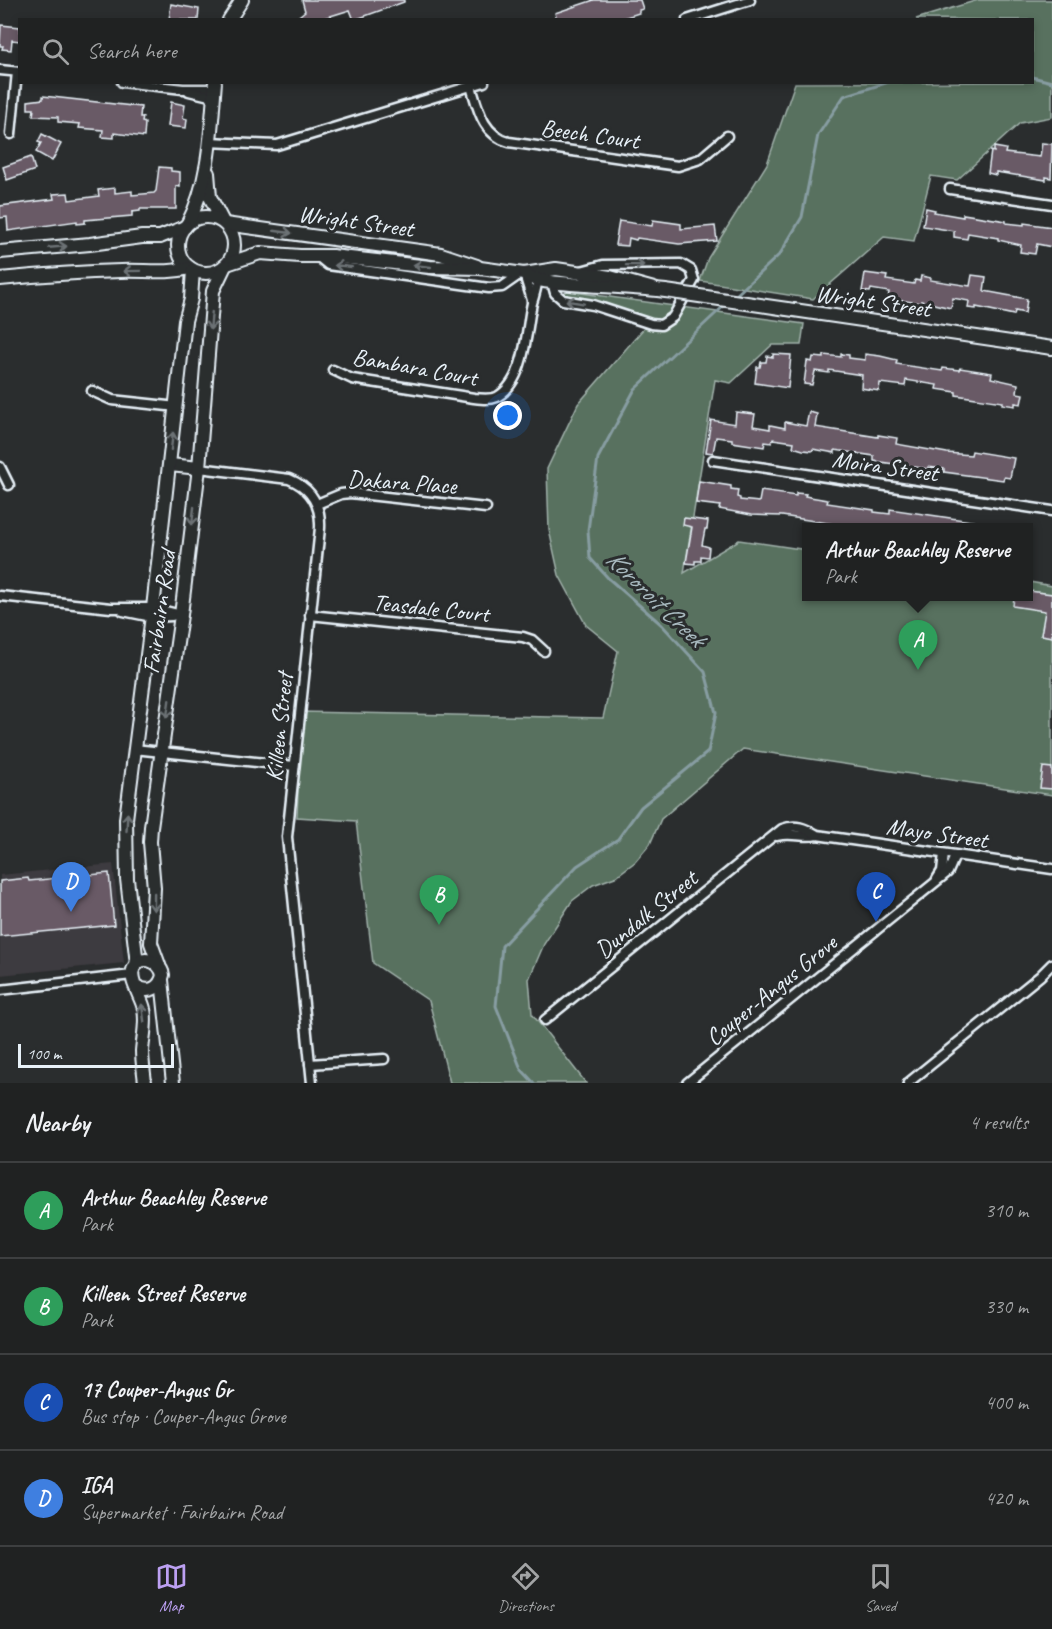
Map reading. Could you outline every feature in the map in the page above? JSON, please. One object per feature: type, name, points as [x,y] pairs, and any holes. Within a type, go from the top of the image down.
[{"type":"street","points":[[236,8],[248,0]]},
{"type":"street","points":[[693,18],[750,0]]},
{"type":"street","points":[[0,70],[18,72],[11,134]]},
{"type":"street","points":[[139,84],[183,89],[214,89],[209,144],[198,204],[179,237],[178,248],[182,259],[191,269]]},
{"type":"street","points":[[209,144],[277,146],[477,84]]},
{"type":"street","name":"Beech Court","points":[[471,86],[485,125],[496,137],[509,142],[678,166],[700,159],[727,136]]},
{"type":"street","points":[[0,279],[81,272],[169,272],[191,269],[212,273],[226,265],[233,254],[234,242],[230,230],[210,196],[209,144]]},
{"type":"street","points":[[950,189],[1052,204]]},
{"type":"street","points":[[0,252],[160,237],[195,219],[205,217],[224,223]]},
{"type":"street","name":"Wright Street","points":[[224,223],[441,254],[480,268]]},
{"type":"street","name":"Wright Street","points":[[226,265],[260,253],[338,256],[446,268],[480,268],[523,273],[555,282],[654,289],[1052,348]]},
{"type":"street","name":"Wright Street","points":[[317,256],[328,265],[492,288],[504,286],[523,273]]},
{"type":"street","name":"Wright Street","points":[[555,282],[553,287],[555,293],[563,300],[593,305],[651,324],[661,325],[673,317],[694,280],[690,269],[681,264],[603,265],[578,272]]},
{"type":"street","name":"Fairbairn Road","points":[[159,965],[151,943],[154,888],[150,842],[199,468],[213,291],[226,265]]},
{"type":"street","name":"Fairbairn Road","points":[[145,1083],[142,1054],[144,1009],[135,975],[126,855],[126,819],[153,613],[185,321],[191,299],[191,269]]},
{"type":"street","name":"Wright Street","points":[[539,276],[556,269],[610,277],[654,289]]},
{"type":"street","points":[[555,282],[578,272]]},
{"type":"street","name":"Bambara Court","points":[[523,273],[529,286],[532,304]]},
{"type":"street","name":"Bambara Court","points":[[333,370],[352,379],[474,398],[494,398],[510,384],[524,355],[539,276]]},
{"type":"street","points":[[92,391],[112,400],[177,407]]},
{"type":"street","name":"Moira Street","points":[[713,460],[1052,511]]},
{"type":"street","points":[[170,465],[289,479],[306,489],[317,504]]},
{"type":"street","points":[[0,467],[9,485]]},
{"type":"street","name":"Dakara Place","points":[[317,504],[341,494],[350,493],[486,508]]},
{"type":"street","name":"Killeen Street","points":[[312,1083],[287,837],[320,528],[317,504]]},
{"type":"street","points":[[0,596],[181,615]]},
{"type":"street","name":"Teasdale Court","points":[[310,615],[523,637],[532,640],[544,651]]},
{"type":"street","points":[[134,749],[294,766]]},
{"type":"street","name":"Mayo Street","points":[[771,838],[784,834],[808,837],[817,835],[1052,869]]},
{"type":"street","name":"Dundalk Street","points":[[545,1020],[771,838]]},
{"type":"street","points":[[935,883],[942,871],[944,854]]},
{"type":"street","name":"Couper-Angus Grove","points":[[687,1083],[948,872],[955,856]]},
{"type":"street","points":[[0,990],[135,975],[146,960],[155,962],[162,970],[173,1083]]},
{"type":"street","points":[[908,1083],[1052,964]]},
{"type":"street","points":[[1040,976],[1052,969]]},
{"type":"street","points":[[135,975],[146,990],[155,988],[162,980]]},
{"type":"street","points":[[310,1064],[384,1059]]},
{"type":"shaded area","points":[[113,864],[124,963],[0,975],[0,875]]},
{"type":"green space","points":[[978,0],[1052,0],[1052,117],[1020,123],[957,180],[931,176],[914,241],[884,237],[813,299],[700,281],[708,258],[767,164],[795,84],[1034,84],[1034,18],[919,18]]},
{"type":"green space","points":[[567,291],[804,324],[801,345],[772,345],[731,383],[715,380],[684,573],[739,540],[802,549],[802,601],[1033,601],[1033,583],[1052,586],[1052,795],[743,749],[661,819],[650,844],[635,862],[615,877],[593,885],[572,901],[544,944],[529,979],[532,1014],[586,1083],[450,1083],[429,1001],[373,963],[356,821],[297,817],[301,712],[603,718],[618,651],[586,625],[559,575],[549,530],[547,469],[578,404],[652,319],[563,294]]},
{"type":"building","points":[[302,0],[404,0],[404,2],[360,18],[353,18],[350,10],[324,18],[296,18],[305,11]]},
{"type":"building","points":[[594,0],[640,0],[643,9],[639,10],[639,13],[623,18],[556,18],[555,13]]},
{"type":"building","points":[[171,4],[199,9],[198,18],[169,18]]},
{"type":"building","points":[[1,25],[18,27],[18,41],[12,40],[11,50],[2,49],[3,46],[0,46]]},
{"type":"building","points":[[43,96],[141,107],[140,117],[143,117],[142,122],[145,123],[144,137],[114,133],[114,138],[102,137],[103,130],[79,128],[80,124],[58,122],[58,117],[33,116],[34,109],[28,109],[28,101],[43,99]]},
{"type":"building","points":[[171,102],[185,105],[183,118],[187,119],[186,128],[168,126]]},
{"type":"building","points":[[42,134],[61,144],[52,161],[36,152],[41,143],[38,142]]},
{"type":"building","points":[[1042,143],[1052,144],[1051,178],[1046,177],[1046,180],[996,172],[996,175],[988,173],[991,151],[994,152],[994,147],[1006,149],[1005,153],[1040,157]]},
{"type":"building","points":[[31,157],[35,170],[7,180],[3,167]]},
{"type":"building","points":[[159,167],[171,168],[171,171],[180,172],[180,187],[176,186],[176,209],[140,209],[140,211],[132,212],[132,216],[8,231],[7,217],[0,218],[0,206],[54,199],[53,194],[68,193],[69,200],[99,196],[98,190],[115,188],[115,193],[132,191],[132,195],[154,193]]},
{"type":"building","points":[[926,208],[935,210],[934,212],[963,217],[963,214],[1006,221],[1006,223],[1052,227],[1052,247],[1037,244],[1035,254],[1020,252],[1021,245],[998,240],[998,238],[968,233],[967,239],[954,237],[954,231],[923,226]]},
{"type":"building","points":[[653,220],[681,224],[681,229],[715,226],[717,241],[679,244],[629,238],[628,246],[615,245],[619,221],[652,226]]},
{"type":"building","points":[[865,273],[887,276],[886,280],[914,284],[915,280],[920,281],[921,276],[931,278],[930,280],[970,286],[972,275],[986,277],[984,291],[1027,299],[1025,313],[1015,311],[1014,315],[976,307],[976,309],[968,308],[969,301],[953,298],[951,308],[921,301],[921,303],[888,299],[889,292],[871,289],[870,292],[862,291]]},
{"type":"building","points":[[773,354],[791,355],[788,388],[755,383],[757,367],[760,367],[761,362],[766,362],[767,356],[773,357]]},
{"type":"building","points":[[841,354],[849,355],[849,358],[865,360],[865,354],[880,356],[897,360],[896,364],[942,371],[943,368],[959,370],[960,368],[992,373],[991,378],[1018,384],[1017,393],[1023,394],[1021,404],[1015,403],[1015,406],[956,395],[956,392],[936,389],[937,385],[906,380],[905,386],[880,383],[879,391],[861,388],[862,375],[829,370],[829,373],[815,371],[812,385],[804,384],[807,361],[812,362],[813,357],[824,358],[824,355],[841,357]]},
{"type":"building","points":[[736,412],[755,414],[753,426],[770,429],[770,425],[785,428],[785,422],[806,426],[809,412],[817,414],[815,427],[897,438],[896,444],[947,453],[971,455],[972,451],[1014,458],[1010,478],[1004,477],[1003,480],[944,472],[944,469],[928,467],[928,469],[874,461],[874,456],[835,450],[835,453],[813,449],[812,451],[803,450],[793,447],[794,442],[773,439],[772,443],[765,442],[764,447],[716,437],[713,453],[706,452],[711,420],[735,424]]},
{"type":"building","points":[[699,481],[731,486],[731,489],[738,490],[737,497],[740,500],[759,502],[761,491],[796,496],[796,493],[828,500],[827,503],[874,510],[874,512],[890,514],[890,509],[977,523],[827,523],[782,516],[751,515],[719,509],[720,506],[696,503]]},
{"type":"building","points":[[684,518],[708,521],[702,545],[709,547],[708,557],[701,556],[701,561],[695,561],[695,564],[686,563],[692,527],[683,525]]},
{"type":"building","points":[[1033,592],[1052,594],[1052,637],[1041,635],[1045,611],[1013,606],[1014,601],[1033,601]]},
{"type":"building","points":[[1043,767],[1052,768],[1052,789],[1040,788]]},
{"type":"building","points":[[109,873],[114,925],[0,936],[0,881],[28,878],[29,881]]},
{"type":"waterway","name":"Kororoit Creek","points":[[1034,78],[1052,82]]},
{"type":"waterway","name":"Kororoit Creek","points":[[734,297],[780,254],[802,217],[818,135],[844,96],[883,84]]},
{"type":"waterway","name":"Kororoit Creek","points":[[534,1083],[521,1069],[496,1006],[502,946],[577,866],[618,839],[641,807],[708,752],[716,713],[705,672],[662,625],[608,578],[590,558],[588,530],[598,458],[635,389],[727,303]]},
{"type":"place","name":"Arthur Beachley Reserve","points":[[918,670]]},
{"type":"place","name":"IGA","points":[[71,912]]},
{"type":"place","name":"17 Couper-Angus Gr","points":[[876,922]]},
{"type":"place","name":"Killeen Street Reserve","points":[[439,925]]}]
